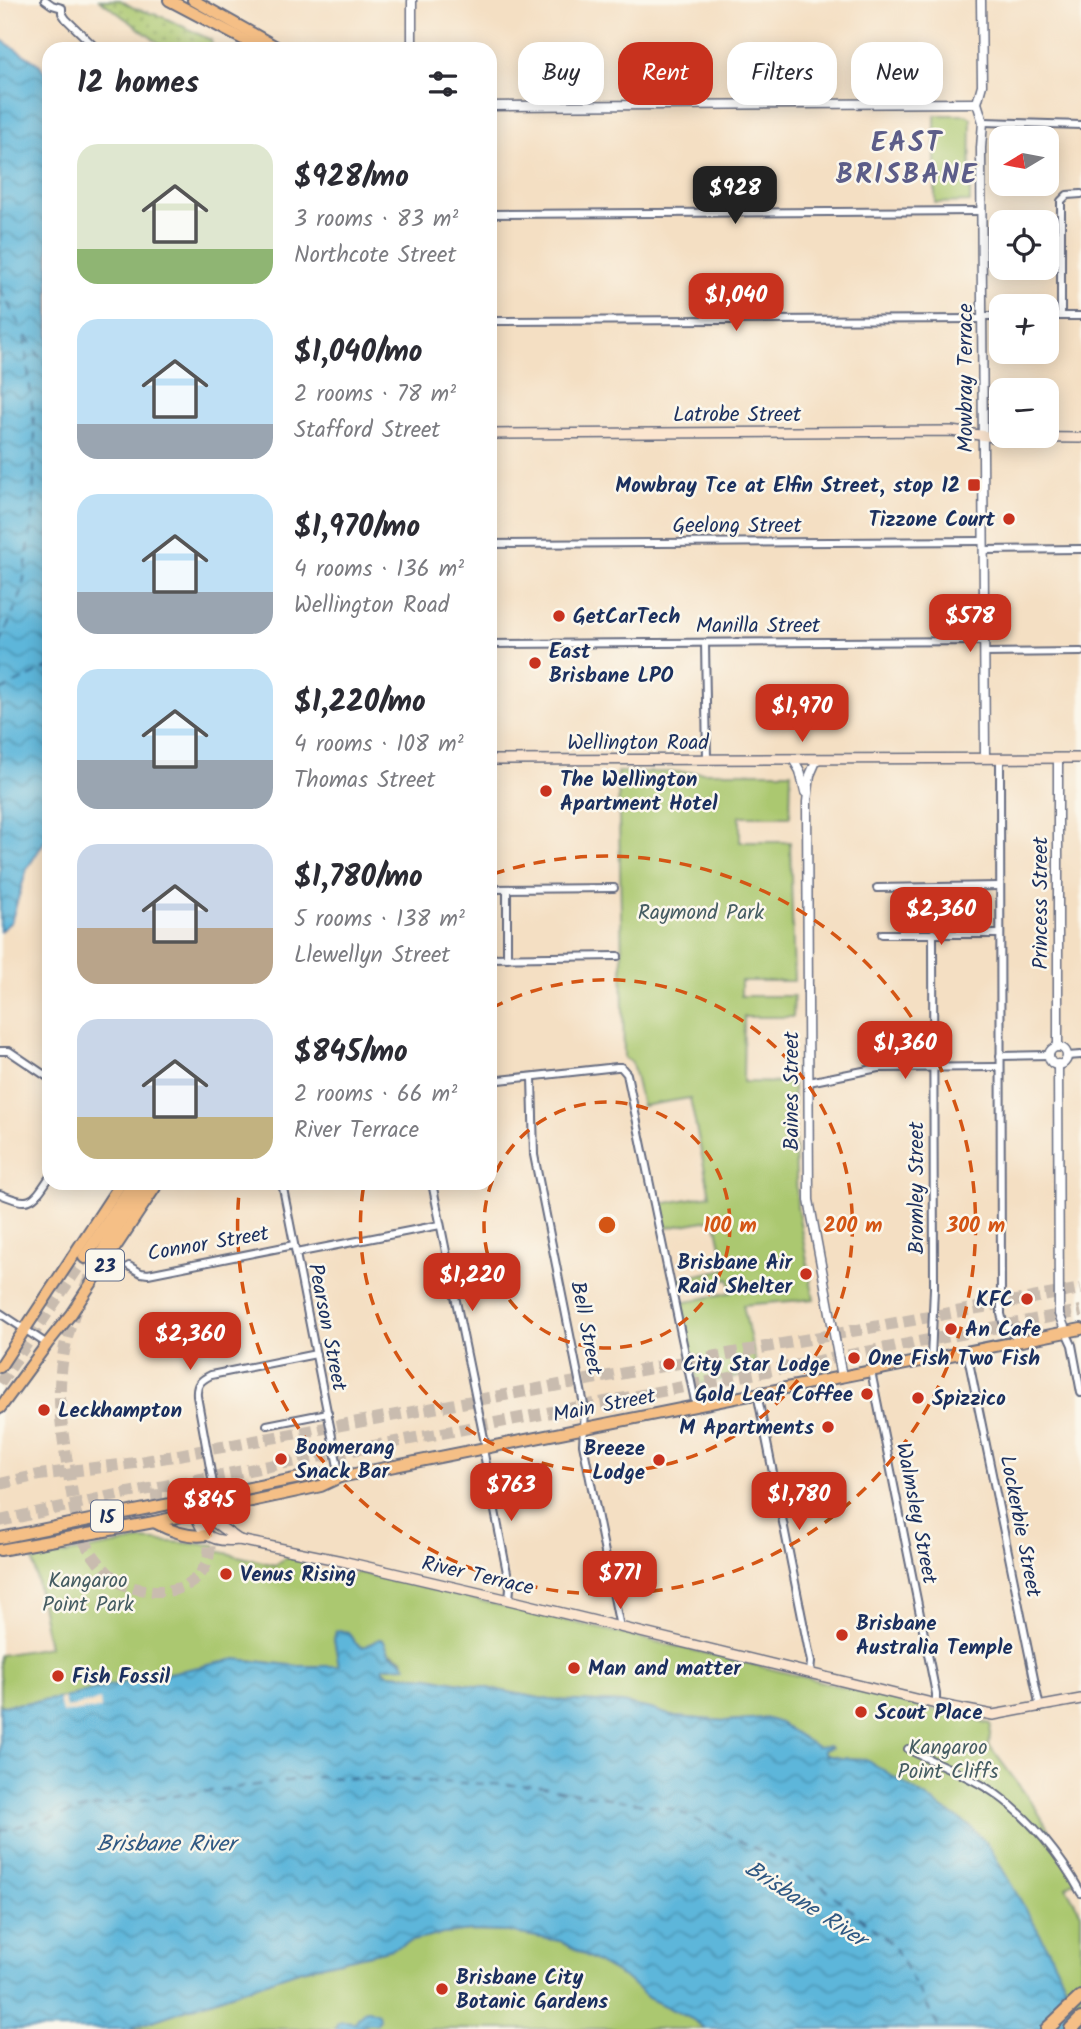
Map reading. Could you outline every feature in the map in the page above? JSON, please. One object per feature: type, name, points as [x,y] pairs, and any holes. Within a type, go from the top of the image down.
[{"type":"highway","points":[[85,1257],[129,1190]]},
{"type":"highway","points":[[99,1261],[117,1226],[141,1190]]},
{"type":"highway","points":[[1047,2029],[1081,1997]]},
{"type":"highway","points":[[1071,2029],[1081,2019]]},
{"type":"main road","points":[[169,0],[249,42]]},
{"type":"main road","points":[[193,0],[268,42]]},
{"type":"main road","name":"Latrobe Street","points":[[497,434],[951,430],[1006,438],[1081,438]]},
{"type":"main road","name":"Wellington Road","points":[[497,760],[1081,758]]},
{"type":"main road","name":"23","points":[[0,1367],[116,1190]]},
{"type":"main road","name":"23","points":[[0,1408],[79,1303],[153,1190]]},
{"type":"main road","name":"Main Street","points":[[0,1550],[200,1512],[321,1486],[340,1477],[1081,1329]]},
{"type":"main road","name":"Main Street","points":[[0,1538],[319,1474],[340,1477]]},
{"type":"main road","name":"River Terrace","points":[[195,1499],[206,1535],[213,1539],[226,1542],[239,1540],[342,1561],[936,1704],[993,1715],[1081,1699]]},
{"type":"main road","name":"River Terrace","points":[[200,1512],[239,1540]]},
{"type":"main road","points":[[153,1522],[165,1529],[206,1535]]},
{"type":"street","points":[[46,0],[62,8]]},
{"type":"street","points":[[66,0],[62,13],[90,42]]},
{"type":"street","points":[[412,0],[412,42]]},
{"type":"street","name":"Mowbray Terrace","points":[[981,0],[982,85],[977,103],[983,122],[981,211],[985,758]]},
{"type":"street","points":[[497,106],[977,103]]},
{"type":"street","points":[[983,122],[1081,125]]},
{"type":"street","points":[[1081,194],[1067,195],[1061,201],[1061,316],[1081,316]]},
{"type":"street","points":[[497,214],[981,211]]},
{"type":"street","points":[[497,321],[989,317]]},
{"type":"street","name":"Geelong Street","points":[[497,544],[984,546],[1081,550]]},
{"type":"street","name":"Manilla Street","points":[[497,643],[984,641]]},
{"type":"street","points":[[705,643],[707,759]]},
{"type":"street","points":[[984,653],[1081,652]]},
{"type":"street","points":[[1000,758],[1001,1318],[1019,1341]]},
{"type":"street","name":"Princess Street","points":[[1058,758],[1058,1047]]},
{"type":"street","name":"Baines Street","points":[[793,759],[802,775],[807,802]]},
{"type":"street","name":"Baines Street","points":[[817,759],[810,775],[807,802],[809,1206],[842,1377]]},
{"type":"street","points":[[877,888],[1000,886]]},
{"type":"street","points":[[497,889],[614,888]]},
{"type":"street","points":[[507,889],[507,958]]},
{"type":"street","name":"Bromley Street","points":[[931,1359],[934,1288],[933,933]]},
{"type":"street","points":[[882,934],[1000,934]]},
{"type":"street","points":[[497,958],[618,956]]},
{"type":"street","points":[[1058,1047],[1063,1049],[1067,1056],[1063,1063],[1053,1063],[1051,1050],[1058,1047]]},
{"type":"street","points":[[0,1051],[9,1051],[42,1073]]},
{"type":"street","points":[[1000,1056],[1050,1055]]},
{"type":"street","points":[[1067,1056],[1081,1055]]},
{"type":"street","points":[[1058,1064],[1059,1314],[1072,1345],[1081,1393]]},
{"type":"street","points":[[497,1081],[621,1067],[629,1079],[696,1406]]},
{"type":"street","points":[[809,1082],[878,1068],[1000,1067]]},
{"type":"street","name":"Bell Street","points":[[532,1077],[534,1155],[585,1410],[583,1444],[620,1627]]},
{"type":"street","points":[[0,1195],[19,1202],[29,1202],[42,1188]]},
{"type":"street","name":"Pearson Street","points":[[283,1190],[340,1477]]},
{"type":"street","points":[[433,1190],[485,1448],[510,1588],[509,1600]]},
{"type":"street","points":[[296,1253],[440,1225]]},
{"type":"street","name":"Connor Street","points":[[129,1266],[148,1274],[294,1245]]},
{"type":"street","points":[[0,1313],[47,1344]]},
{"type":"street","name":"Lockerbie Street","points":[[967,1352],[1040,1708]]},
{"type":"street","points":[[215,1495],[196,1389],[199,1382],[211,1375],[316,1354]]},
{"type":"street","name":"Walmsley Street","points":[[871,1371],[936,1704]]},
{"type":"street","points":[[757,1394],[811,1662],[810,1673]]},
{"type":"street","points":[[267,1425],[328,1413]]},
{"type":"street","points":[[908,1749],[996,1794],[1033,1826],[1067,1868],[1081,1893]]},
{"type":"green space","points":[[100,0],[120,0],[134,8],[163,17],[211,42],[157,42]]},
{"type":"green space","points":[[935,115],[966,115],[971,118],[970,202],[935,203]]},
{"type":"green space","name":"Raymond Park","points":[[618,772],[791,772],[790,816],[740,816],[740,842],[790,842],[794,981],[741,981],[741,996],[794,996],[793,1017],[744,1017],[743,1082],[793,1083],[797,1206],[814,1299],[743,1305],[758,1373],[698,1384],[682,1303],[732,1292],[729,1279],[679,1290],[677,1279],[726,1269],[715,1219],[666,1228],[661,1204],[710,1195],[690,1098],[642,1106],[632,1063],[624,1058]]},
{"type":"green space","name":"Kangaroo Point Cliffs","points":[[141,1540],[215,1545],[217,1551],[275,1565],[287,1557],[308,1561],[302,1569],[349,1579],[357,1572],[743,1662],[991,1724],[989,1745],[1035,1807],[1078,1879],[1066,1887],[1081,1913],[1081,2026],[1068,1990],[866,1759],[825,1755],[823,1750],[831,1747],[817,1748],[780,1723],[764,1718],[726,1721],[675,1717],[622,1703],[550,1700],[429,1677],[389,1674],[383,1671],[384,1667],[405,1666],[403,1659],[389,1652],[383,1640],[379,1639],[361,1647],[348,1632],[334,1639],[340,1666],[298,1666],[249,1660],[209,1665],[64,1698],[0,1706],[0,1655],[49,1647],[33,1560]]},
{"type":"green space","name":"Brisbane City Botanic Gardens","points":[[471,1931],[509,1932],[560,1941],[627,1979],[648,1998],[692,2019],[706,2029],[129,2029],[301,1970],[392,1949],[411,1941]]},
{"type":"water","points":[[0,39],[42,69],[42,845],[27,869],[11,922],[0,931]]},
{"type":"water","name":"Brisbane River","points":[[336,1631],[348,1632],[361,1647],[379,1639],[383,1640],[390,1654],[406,1666],[384,1667],[383,1671],[389,1674],[429,1677],[550,1700],[622,1703],[675,1717],[726,1721],[764,1718],[780,1723],[817,1747],[829,1746],[831,1748],[823,1750],[825,1755],[866,1759],[970,1826],[989,1846],[1044,1941],[1068,1990],[1081,2029],[706,2029],[692,2019],[648,1998],[627,1979],[560,1941],[509,1932],[471,1931],[411,1941],[392,1949],[301,1970],[129,2029],[0,2029],[0,1706],[64,1698],[236,1659],[298,1666],[339,1666],[334,1639]]},
{"type":"water","points":[[368,2010],[378,2014],[376,2024],[365,2024],[359,2029],[335,2029],[340,2022],[355,2022]]},
{"type":"pier","points":[[64,1698],[66,1708],[100,1700],[101,1709],[62,1713],[59,1699]]},
{"type":"ferry route","points":[[0,289],[23,331]]},
{"type":"ferry route","points":[[0,644],[22,592],[33,515],[35,432],[24,333]]},
{"type":"ferry route","points":[[26,336],[42,360]]},
{"type":"ferry route","points":[[0,691],[42,670]]},
{"type":"ferry route","points":[[0,1831],[97,1806],[317,1777],[537,1786],[673,1809],[806,1873],[893,1945],[940,2029]]},
{"type":"tunnel","points":[[0,1383],[85,1257]]},
{"type":"tunnel","points":[[85,1288],[98,1261]]},
{"type":"tunnel","points":[[0,1484],[39,1475],[135,1463],[1081,1289]]},
{"type":"tunnel","points":[[76,1309],[63,1356],[60,1398],[72,1495],[83,1538],[102,1566],[116,1580],[134,1588],[166,1591],[195,1580],[204,1569],[209,1555],[209,1540],[205,1524],[191,1503],[180,1497],[151,1496]]},
{"type":"tunnel","points":[[0,1521],[107,1497],[1081,1311]]},
{"type":"place","name":"Mowbray Tce at Elfin Street, stop 12","points":[[974,485]]},
{"type":"place","name":"Tizzone Court","points":[[1009,519]]},
{"type":"place","name":"GetCarTech","points":[[559,616]]},
{"type":"place","name":"East Brisbane LPO","points":[[535,663]]},
{"type":"place","name":"The Wellington Apartment Hotel","points":[[546,791]]},
{"type":"place","name":"Brisbane Air Raid Shelter","points":[[806,1274]]},
{"type":"place","name":"KFC","points":[[1027,1299]]},
{"type":"place","name":"An Cafe","points":[[951,1329]]},
{"type":"place","name":"One Fish Two Fish","points":[[854,1358]]},
{"type":"place","name":"City Star Lodge","points":[[669,1364]]},
{"type":"place","name":"Gold Leaf Coffee","points":[[867,1394]]},
{"type":"place","name":"Spizzico","points":[[918,1398]]},
{"type":"place","name":"Leckhampton","points":[[44,1410]]},
{"type":"place","name":"M Apartments","points":[[828,1427]]},
{"type":"place","name":"Boomerang Snack Bar","points":[[281,1459]]},
{"type":"place","name":"Breeze Lodge","points":[[659,1460]]},
{"type":"place","name":"Venus Rising","points":[[226,1574]]},
{"type":"place","name":"Brisbane Australia Temple","points":[[842,1635]]},
{"type":"place","name":"Man and matter","points":[[574,1668]]},
{"type":"place","name":"Fish Fossil","points":[[58,1676]]},
{"type":"place","name":"Scout Place","points":[[861,1712]]},
{"type":"place","name":"Brisbane City Botanic Gardens","points":[[442,1989]]},
{"type":"district","name":"EAST BRISBANE","points":[[907,157]]},
{"type":"park label","name":"Kangaroo Point Park","points":[[88,1592]]}]
